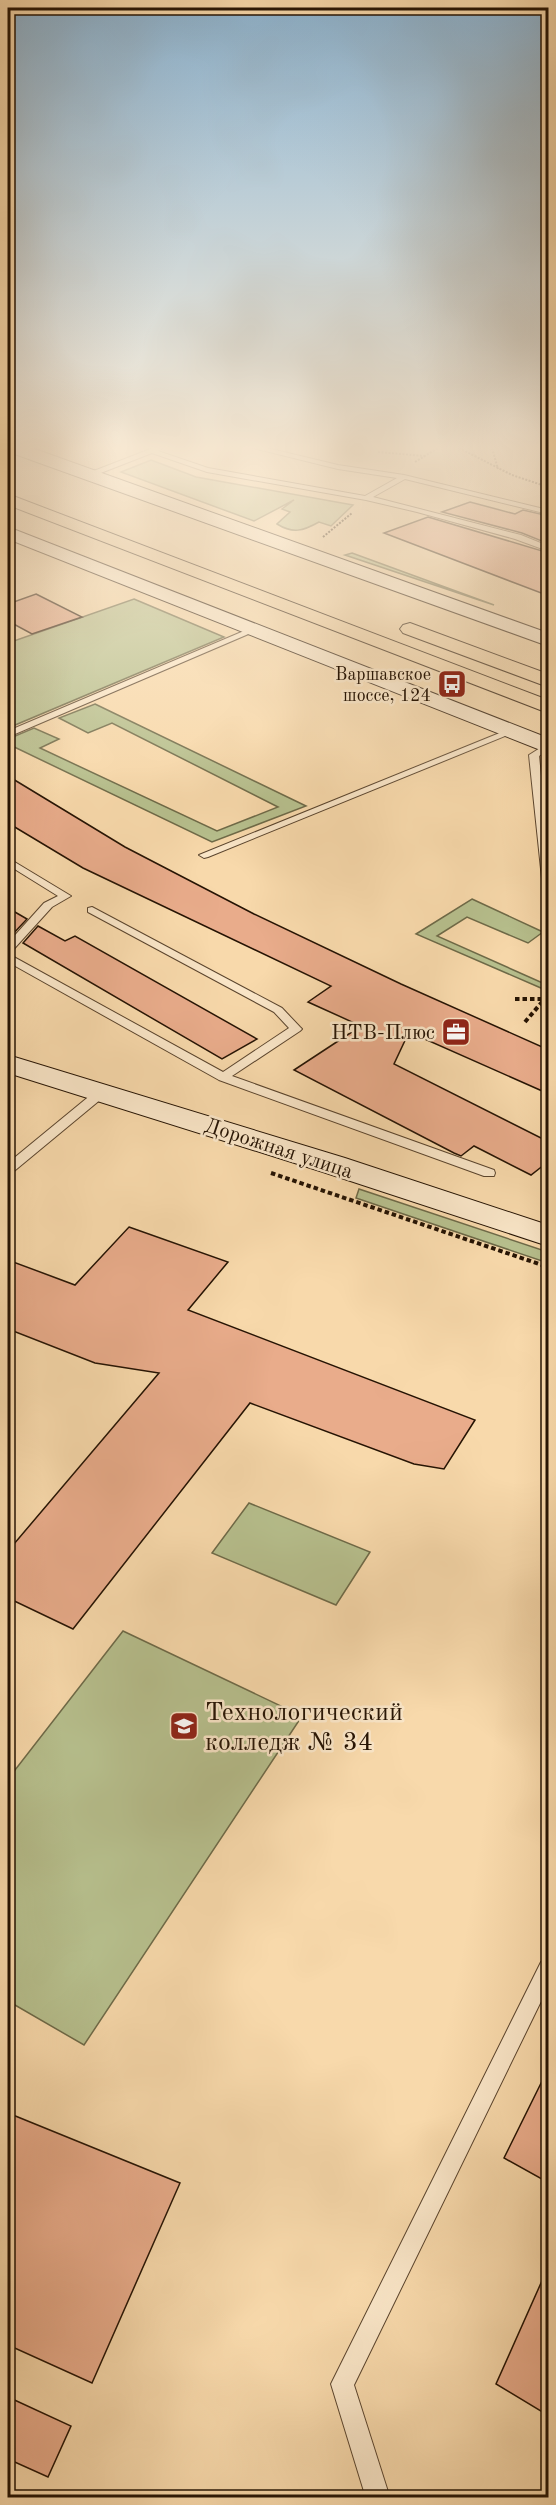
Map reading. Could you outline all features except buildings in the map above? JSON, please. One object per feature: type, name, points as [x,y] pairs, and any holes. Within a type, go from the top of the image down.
[{"type":"main road","points":[[89,565],[549,746]]},
{"type":"main road","points":[[179,565],[549,707]]},
{"type":"main road","points":[[341,565],[549,640]]},
{"type":"main road","points":[[390,621],[549,681]]},
{"type":"main road","name":"Дорожная улица","points":[[8,1064],[549,1236]]},
{"type":"lane","points":[[8,734],[254,630]]},
{"type":"lane","points":[[204,855],[510,732]]},
{"type":"lane","points":[[549,746],[534,756],[549,888]]},
{"type":"lane","points":[[8,861],[66,896],[48,905],[8,949]]},
{"type":"lane","points":[[92,910],[278,1010],[296,1029],[223,1077]]},
{"type":"lane","points":[[8,958],[223,1077],[489,1173]]},
{"type":"lane","points":[[8,1169],[102,1092]]},
{"type":"lane","points":[[378,2498],[342,2384],[549,1968]]},
{"type":"path","points":[[525,1022],[543,999],[549,995]]},
{"type":"path","points":[[515,999],[536,997],[543,999]]},
{"type":"path","points":[[267,1172],[549,1267]]},
{"type":"green space","points":[[375,565],[384,565],[494,605]]},
{"type":"green space","points":[[134,599],[224,637],[8,728],[8,643]]},
{"type":"green space","points":[[95,704],[306,806],[212,842],[8,744],[8,739],[34,728],[59,739],[40,748],[217,831],[278,807],[112,723],[88,733],[59,718]]},
{"type":"green space","points":[[472,899],[543,932],[528,943],[467,917],[437,936],[545,984],[541,988],[416,934]]},
{"type":"green space","points":[[359,1189],[548,1252],[548,1263],[356,1198]]},
{"type":"green space","points":[[249,1503],[370,1552],[336,1605],[212,1553]]},
{"type":"green space","points":[[123,1631],[302,1716],[84,2045],[8,2001],[8,1779]]},
{"type":"place","name":"Варшавское шоссе, 124","points":[[452,684]]},
{"type":"place","name":"НТВ-Плюс","points":[[456,1032]]},
{"type":"place","name":"Технологический колледж № 34","points":[[184,1726]]}]
